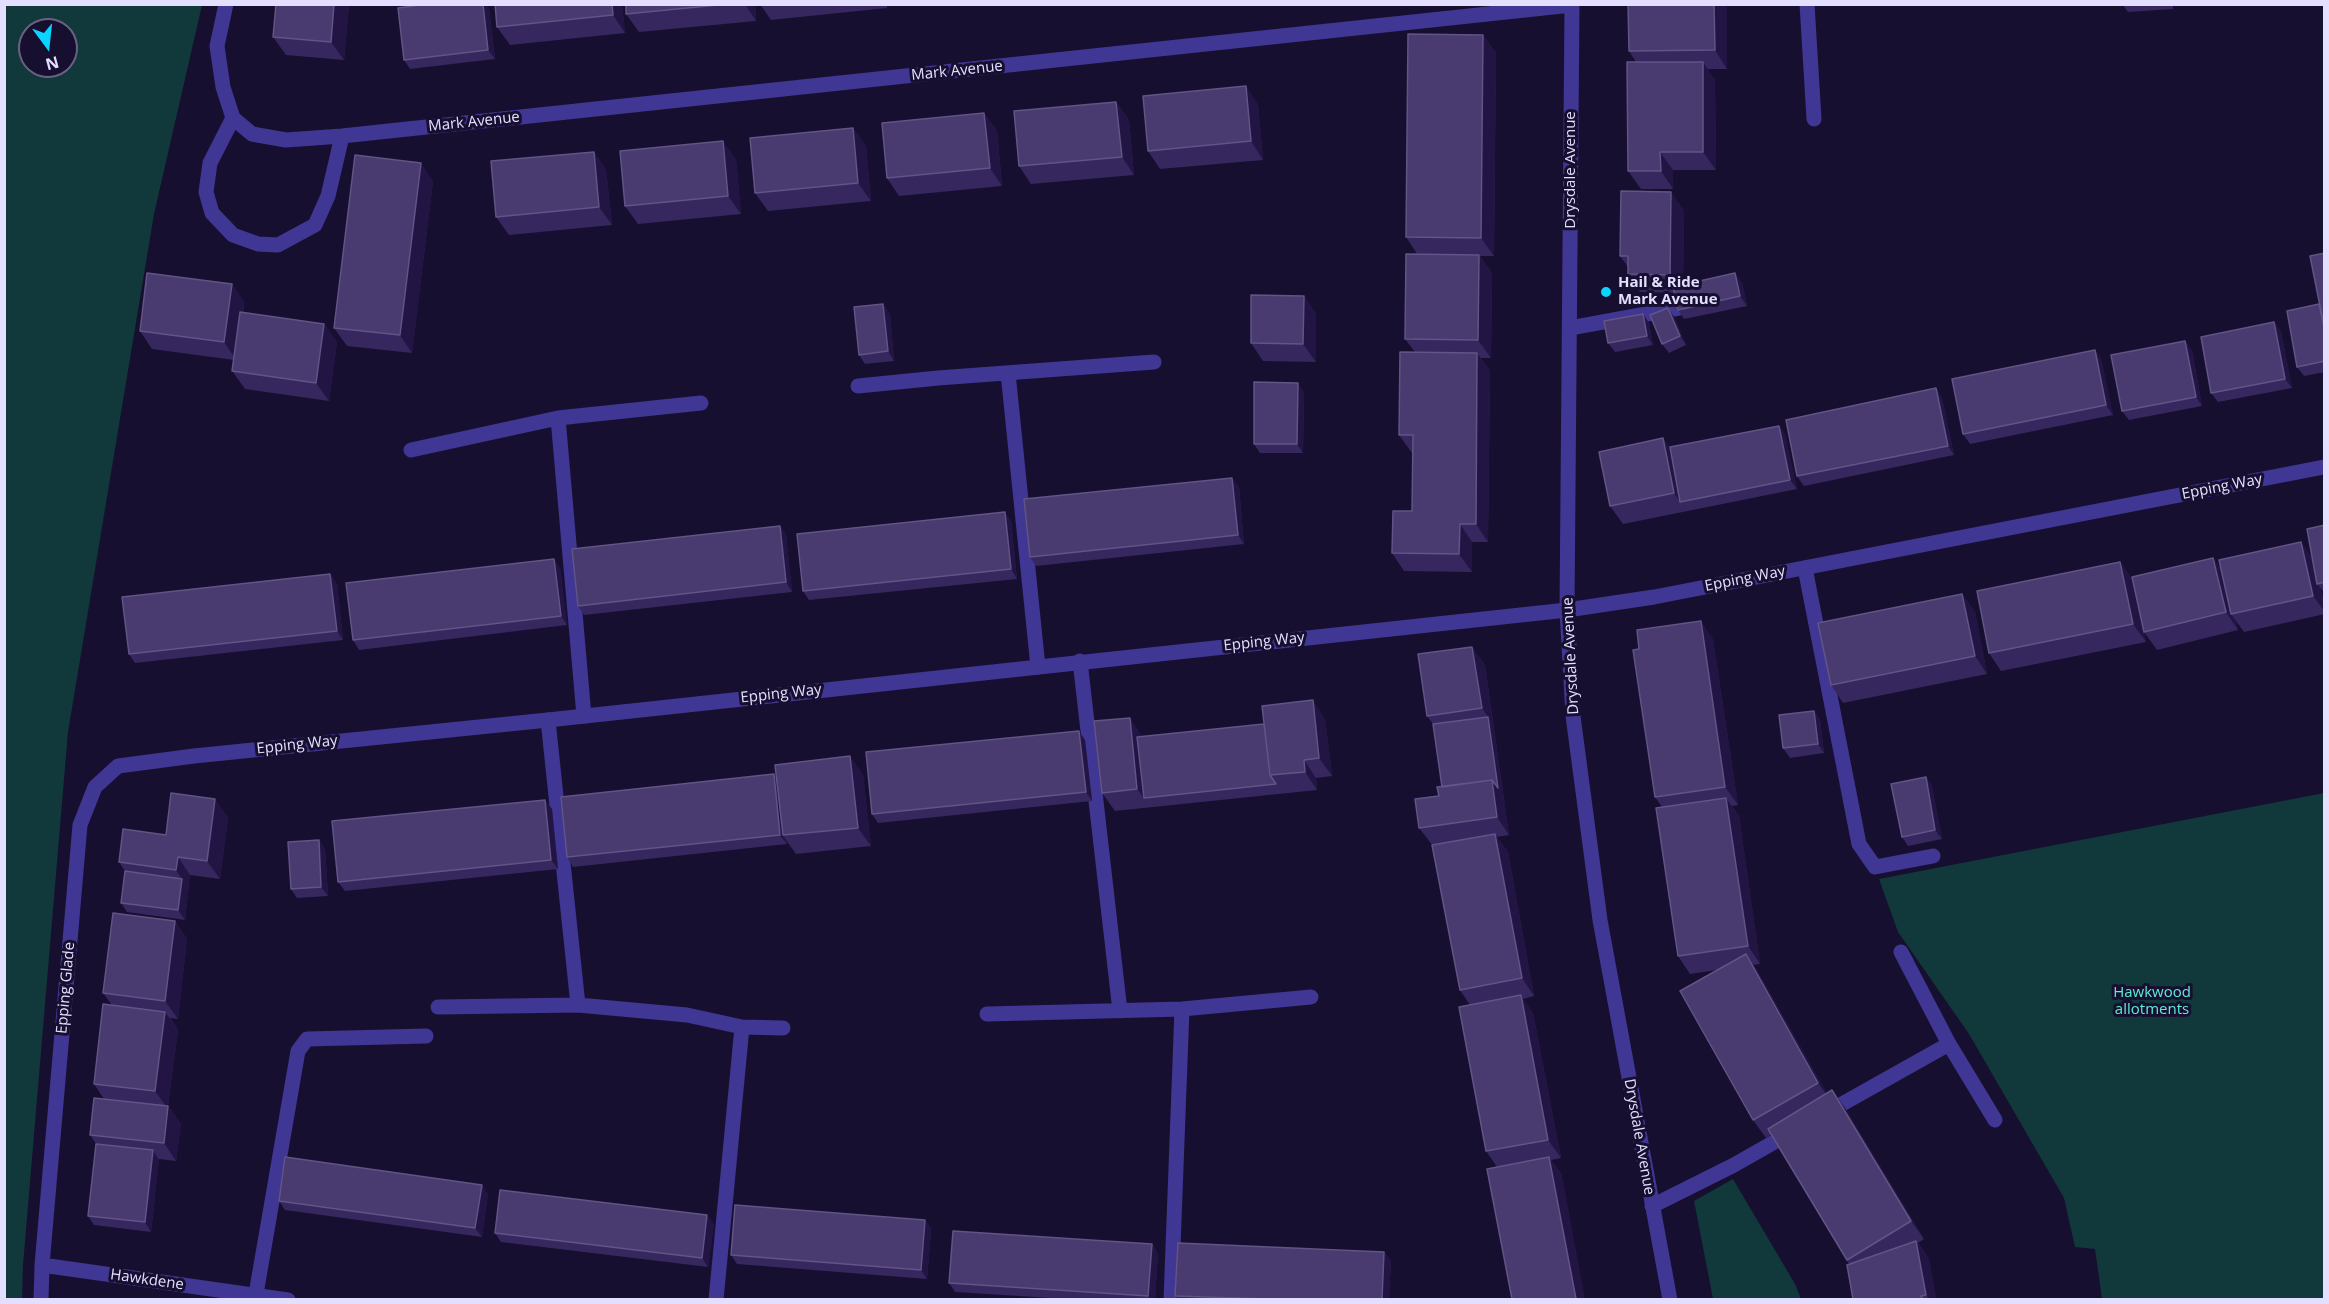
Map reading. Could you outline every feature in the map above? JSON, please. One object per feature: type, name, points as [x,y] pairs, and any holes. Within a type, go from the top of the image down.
[{"type":"street","points":[[226,4],[217,46],[222,87],[233,118],[210,163],[206,192],[212,213],[233,235],[258,244],[278,245],[315,225],[328,196],[342,136]]},
{"type":"street","points":[[1807,4],[1814,119]]},
{"type":"street","name":"Mark Avenue","points":[[233,118],[252,134],[286,140],[342,136],[1572,5]]},
{"type":"street","name":"Drysdale Avenue","points":[[1572,5],[1567,610],[1573,716],[1599,909],[1670,1299]]},
{"type":"street","points":[[1570,328],[1679,308]]},
{"type":"street","points":[[858,386],[1154,362]]},
{"type":"street","points":[[1008,373],[1038,667]]},
{"type":"street","points":[[411,450],[558,418],[701,403]]},
{"type":"street","points":[[558,418],[584,716]]},
{"type":"street","name":"Epping Way","points":[[194,756],[1567,610],[1654,597],[2325,467]]},
{"type":"street","points":[[1805,568],[1858,844],[1875,867],[1933,856]]},
{"type":"street","points":[[1080,661],[1120,1011]]},
{"type":"street","points":[[548,720],[578,1005]]},
{"type":"street","name":"Epping Glade","points":[[41,1299],[80,825],[95,787],[118,766],[194,756]]},
{"type":"street","points":[[1901,952],[1949,1044],[1995,1120]]},
{"type":"street","points":[[987,1014],[1182,1010],[1311,998]]},
{"type":"street","points":[[438,1007],[578,1005],[687,1015],[742,1027],[783,1028]]},
{"type":"street","points":[[1171,1299],[1182,1010]]},
{"type":"street","points":[[716,1299],[742,1027]]},
{"type":"street","points":[[256,1294],[298,1051],[307,1039],[426,1036]]},
{"type":"street","points":[[1652,1206],[1734,1165],[1949,1044]]},
{"type":"street","name":"Hawkdene","points":[[42,1265],[288,1299]]},
{"type":"green space","points":[[5,4],[202,5],[154,214],[68,732],[23,1265],[22,1300],[4,1299]]},
{"type":"green space","name":"Hawkwood allotments","points":[[2324,793],[2324,1299],[2102,1299],[2095,1249],[2075,1247],[2064,1198],[1969,1034],[1898,932],[1879,879]]},
{"type":"green space","points":[[1733,1179],[1795,1284],[1801,1299],[1713,1299],[1694,1201]]},
{"type":"building","points":[[276,4],[334,4],[331,42],[273,37]]},
{"type":"building","points":[[427,4],[483,4],[488,50],[404,60],[398,8]]},
{"type":"building","points":[[495,4],[612,4],[613,15],[497,27]]},
{"type":"building","points":[[626,4],[728,4],[626,14]]},
{"type":"building","points":[[1628,4],[1714,4],[1715,50],[1629,51]]},
{"type":"building","points":[[1408,34],[1483,35],[1481,238],[1406,237]]},
{"type":"building","points":[[1627,62],[1703,62],[1703,152],[1660,152],[1661,171],[1628,171]]},
{"type":"building","points":[[1246,86],[1251,141],[1148,151],[1143,96]]},
{"type":"building","points":[[1116,102],[1122,157],[1019,166],[1014,111]]},
{"type":"building","points":[[984,113],[990,168],[887,178],[882,123]]},
{"type":"building","points":[[853,128],[858,183],[755,193],[750,138]]},
{"type":"building","points":[[723,141],[728,196],[625,206],[620,151]]},
{"type":"building","points":[[594,152],[599,207],[496,217],[491,161]]},
{"type":"building","points":[[355,155],[421,163],[400,335],[334,328]]},
{"type":"building","points":[[1621,191],[1671,192],[1670,275],[1628,274],[1628,256],[1620,256]]},
{"type":"building","points":[[2325,253],[2325,331],[2310,256]]},
{"type":"building","points":[[1406,254],[1479,255],[1478,340],[1405,339]]},
{"type":"building","points":[[147,273],[232,284],[224,342],[140,331]]},
{"type":"building","points":[[1735,273],[1740,296],[1678,310],[1673,287]]},
{"type":"building","points":[[1251,295],[1304,296],[1303,344],[1251,343]]},
{"type":"building","points":[[883,304],[888,351],[859,355],[854,307]]},
{"type":"building","points":[[2319,304],[2325,331],[2325,361],[2297,367],[2287,311]]},
{"type":"building","points":[[1668,308],[1680,336],[1662,344],[1650,315]]},
{"type":"building","points":[[240,312],[324,324],[316,383],[232,371]]},
{"type":"building","points":[[1643,314],[1647,336],[1608,343],[1604,321]]},
{"type":"building","points":[[2274,322],[2285,379],[2211,393],[2201,337]]},
{"type":"building","points":[[2185,341],[2196,397],[2122,411],[2111,355]]},
{"type":"building","points":[[2095,350],[2106,405],[1963,434],[1952,379]]},
{"type":"building","points":[[1400,352],[1477,353],[1476,524],[1460,524],[1459,554],[1392,553],[1393,511],[1412,511],[1413,435],[1399,435]]},
{"type":"building","points":[[1254,382],[1298,383],[1297,444],[1254,444]]},
{"type":"building","points":[[1936,388],[1948,446],[1797,476],[1786,420]]},
{"type":"building","points":[[1779,426],[1790,480],[1680,502],[1670,447]]},
{"type":"building","points":[[1663,438],[1674,493],[1610,506],[1599,452]]},
{"type":"building","points":[[1232,478],[1238,535],[1030,557],[1024,499]]},
{"type":"building","points":[[1005,512],[1011,569],[803,591],[797,534]]},
{"type":"building","points":[[2325,525],[2325,582],[2317,584],[2307,529]]},
{"type":"building","points":[[780,526],[786,582],[578,606],[572,549]]},
{"type":"building","points":[[2301,542],[2313,596],[2231,614],[2219,560]]},
{"type":"building","points":[[2213,558],[2226,612],[2144,632],[2132,577]]},
{"type":"building","points":[[554,559],[561,616],[353,640],[346,583]]},
{"type":"building","points":[[2120,562],[2133,624],[1989,653],[1977,591]]},
{"type":"building","points":[[330,574],[337,631],[129,654],[122,597]]},
{"type":"building","points":[[1962,594],[1975,656],[1831,685],[1818,623]]},
{"type":"building","points":[[1701,621],[1725,787],[1655,797],[1633,650],[1639,649],[1637,630]]},
{"type":"building","points":[[1472,647],[1482,708],[1427,716],[1418,654]]},
{"type":"building","points":[[1313,700],[1319,758],[1304,760],[1305,772],[1270,775],[1262,706]]},
{"type":"building","points":[[1814,711],[1818,744],[1783,748],[1779,715]]},
{"type":"building","points":[[1488,717],[1498,788],[1492,780],[1442,787],[1433,724]]},
{"type":"building","points":[[1130,718],[1137,789],[1102,793],[1094,721]]},
{"type":"building","points":[[1264,724],[1270,775],[1276,784],[1144,798],[1137,737]]},
{"type":"building","points":[[1079,731],[1086,792],[872,814],[866,752]]},
{"type":"building","points":[[850,756],[858,828],[783,835],[775,765]]},
{"type":"building","points":[[774,774],[780,835],[567,857],[561,797]]},
{"type":"building","points":[[1926,777],[1935,830],[1902,837],[1891,784]]},
{"type":"building","points":[[1492,780],[1497,817],[1419,828],[1415,799],[1439,796],[1437,787]]},
{"type":"building","points":[[171,793],[215,799],[207,861],[178,857],[176,870],[119,862],[123,829],[166,835]]},
{"type":"building","points":[[1726,798],[1748,946],[1678,956],[1656,808]]},
{"type":"building","points":[[545,800],[551,860],[338,882],[332,821]]},
{"type":"building","points":[[1495,834],[1522,978],[1460,990],[1432,845]]},
{"type":"building","points":[[319,840],[321,887],[291,889],[288,842]]},
{"type":"building","points":[[125,871],[182,879],[178,910],[121,903]]},
{"type":"building","points":[[113,913],[175,921],[165,1001],[103,993]]},
{"type":"building","points":[[1746,954],[1818,1083],[1753,1120],[1680,991]]},
{"type":"building","points":[[1521,995],[1548,1140],[1486,1151],[1459,1007]]},
{"type":"building","points":[[103,1004],[165,1012],[155,1091],[94,1084]]},
{"type":"building","points":[[1832,1090],[1911,1221],[1847,1260],[1768,1129]]},
{"type":"building","points":[[94,1098],[168,1106],[164,1143],[90,1135]]},
{"type":"building","points":[[96,1144],[153,1150],[145,1222],[88,1216]]},
{"type":"building","points":[[285,1157],[482,1185],[475,1228],[279,1201]]},
{"type":"building","points":[[1549,1157],[1576,1299],[1512,1299],[1487,1169]]},
{"type":"building","points":[[500,1190],[707,1215],[702,1258],[495,1233]]},
{"type":"building","points":[[735,1205],[925,1220],[921,1270],[731,1255]]},
{"type":"building","points":[[953,1231],[1152,1244],[1148,1296],[949,1283]]},
{"type":"building","points":[[1916,1241],[1926,1295],[1921,1296],[1922,1299],[1853,1299],[1847,1265]]},
{"type":"building","points":[[1178,1243],[1384,1252],[1382,1299],[1175,1296]]},
{"type":"place","name":"Hail & Ride Mark Avenue","points":[[1606,292]]}]
